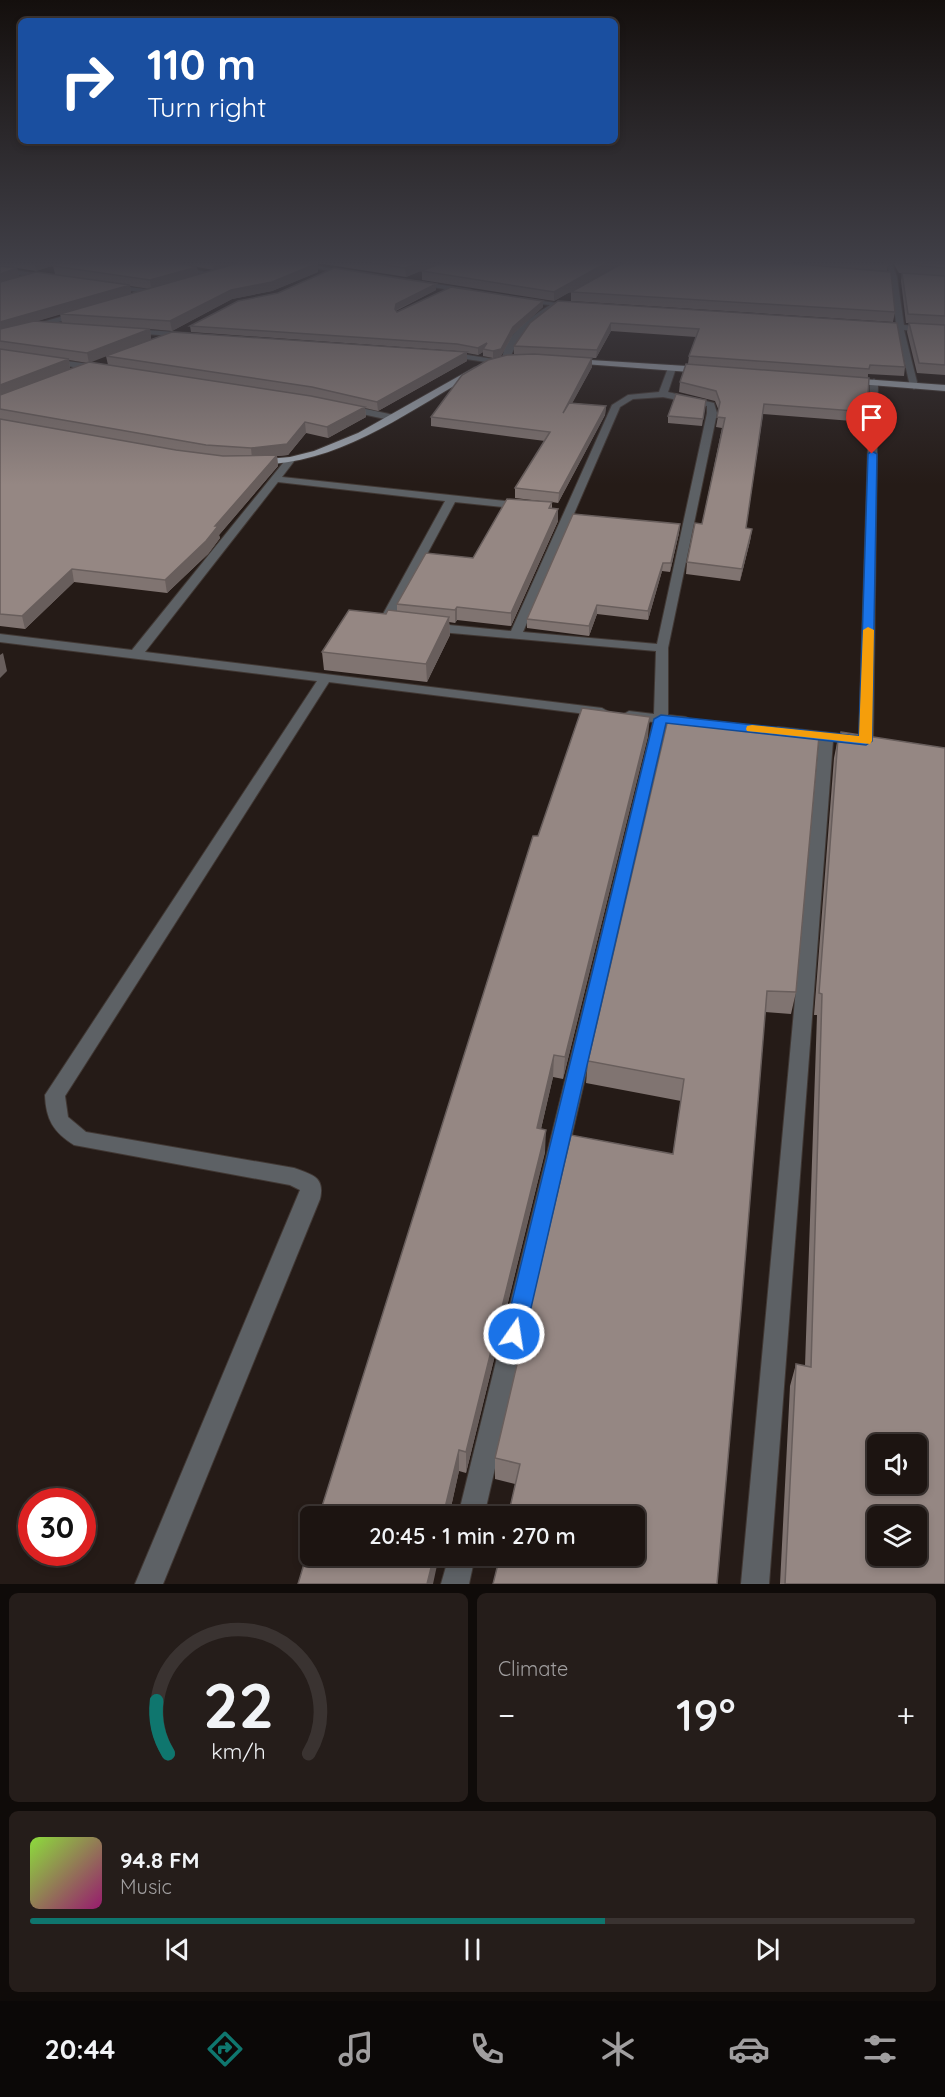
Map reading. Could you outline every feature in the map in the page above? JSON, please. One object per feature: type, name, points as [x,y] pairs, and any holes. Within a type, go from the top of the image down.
[{"type":"main road","points":[[241,463],[290,460],[317,453],[350,440],[394,418],[494,361],[519,358]]},
{"type":"main road","points":[[565,360],[715,371]]},
{"type":"main road","points":[[839,380],[945,388]]},
{"type":"street","points":[[155,342],[168,337]]},
{"type":"street","points":[[506,358],[508,349],[518,337]]},
{"type":"street","points":[[902,337],[914,386]]},
{"type":"street","points":[[434,353],[494,361]]},
{"type":"street","points":[[46,360],[93,367],[103,366]]},
{"type":"street","points":[[72,375],[93,367]]},
{"type":"street","points":[[663,394],[672,368]]},
{"type":"street","points":[[767,730],[871,742],[874,382]]},
{"type":"street","points":[[473,1506],[661,719],[662,648],[712,413],[711,405],[663,394],[631,397],[616,405],[565,510],[516,634]]},
{"type":"street","points":[[336,406],[394,418]]},
{"type":"street","points":[[137,653],[290,460]]},
{"type":"street","points":[[275,479],[538,507]]},
{"type":"street","points":[[451,499],[387,621],[415,626],[662,648]]},
{"type":"street","points":[[0,638],[696,723]]},
{"type":"street","points":[[149,1584],[309,1199],[312,1186],[294,1177],[81,1139],[63,1127],[56,1117],[55,1095],[326,677]]},
{"type":"street","points":[[755,1584],[826,736]]},
{"type":"street","points":[[455,1584],[460,1566]]},
{"type":"building","points":[[0,337],[129,337],[87,353],[0,341]]},
{"type":"building","points":[[158,337],[245,337],[467,352],[377,402],[312,387],[106,356]]},
{"type":"building","points":[[352,337],[508,337],[501,349],[493,351],[483,349],[487,343],[478,348],[457,344]]},
{"type":"building","points":[[520,337],[604,337],[597,350],[514,346]]},
{"type":"building","points":[[696,337],[900,337],[905,367],[870,365],[869,369],[689,356]]},
{"type":"building","points":[[912,337],[945,337],[945,365],[919,363]]},
{"type":"building","points":[[0,349],[69,359],[0,385]]},
{"type":"building","points":[[534,354],[592,358],[563,413],[569,403],[606,406],[559,493],[515,488],[550,432],[431,417],[462,375],[488,360],[507,355]]},
{"type":"building","points":[[89,362],[311,396],[365,407],[327,427],[305,422],[287,444],[251,448],[206,445],[0,409],[0,395]]},
{"type":"building","points":[[686,364],[869,378],[867,412],[764,404],[746,528],[752,529],[742,569],[687,562],[695,523],[702,524],[725,418],[717,417],[720,402],[716,391],[680,382]]},
{"type":"building","points":[[676,394],[706,400],[703,419],[668,416]]},
{"type":"building","points":[[0,419],[176,450],[223,456],[277,455],[215,526],[218,526],[206,541],[165,580],[72,569],[22,616],[0,614]]},
{"type":"building","points":[[507,499],[552,502],[549,508],[558,509],[511,613],[397,604],[426,553],[473,558]]},
{"type":"building","points":[[573,514],[680,524],[671,563],[663,563],[648,611],[597,605],[589,626],[527,619]]},
{"type":"building","points":[[349,610],[386,614],[388,610],[449,617],[426,664],[322,652]]},
{"type":"building","points":[[582,708],[650,717],[565,1057],[554,1055],[537,1128],[546,1130],[466,1452],[459,1450],[445,1506],[322,1506],[533,836],[538,836]]},
{"type":"building","points":[[668,719],[688,722],[688,719],[819,736],[796,992],[767,991],[717,1584],[493,1584],[498,1566],[645,1566],[645,1506],[510,1506],[520,1464],[495,1458],[571,1135],[673,1154],[684,1079],[588,1061]]},
{"type":"building","points":[[841,732],[945,748],[945,1584],[785,1584],[796,1364],[811,1367],[822,994],[819,993],[838,738],[840,739]]},
{"type":"building","points":[[303,1566],[432,1566],[427,1584],[298,1584]]},
{"type":"slow traffic","points":[[752,729],[866,741],[868,630]]},
{"type":"route","points":[[514,1334],[661,719],[866,741],[872,454]]}]
